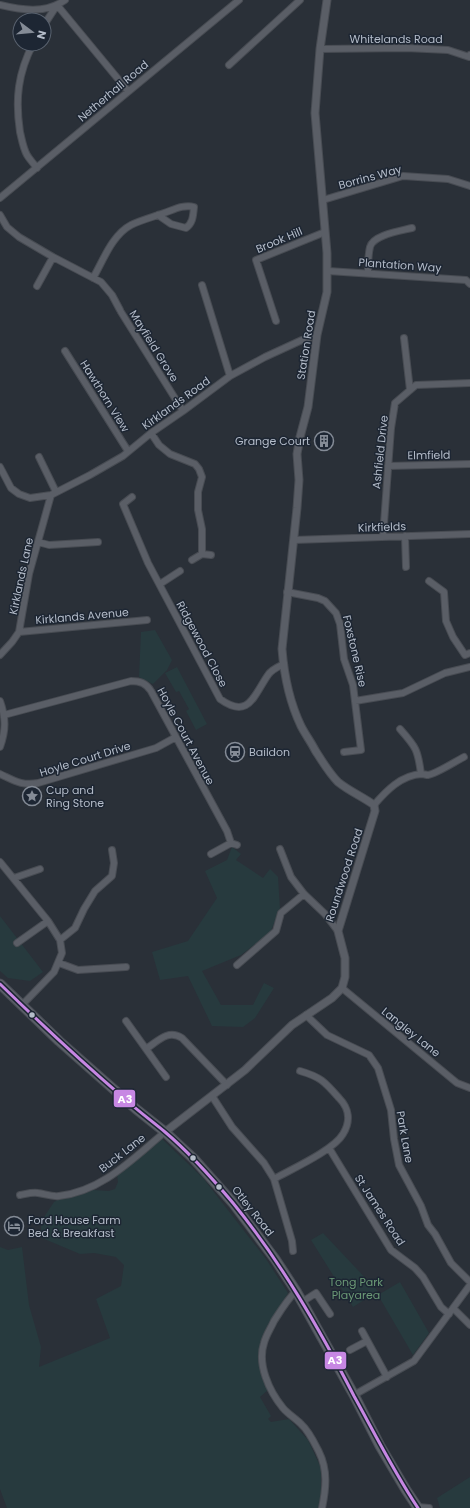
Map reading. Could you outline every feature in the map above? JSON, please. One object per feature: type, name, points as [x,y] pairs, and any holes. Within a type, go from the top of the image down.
[{"type":"main road","name":"Otley Road","points":[[0,984],[59,1041],[136,1109],[166,1132],[194,1159],[224,1193],[271,1254],[296,1291],[354,1395],[383,1451],[418,1508]]},
{"type":"street","points":[[0,5],[18,9],[40,10],[57,5],[64,0]]},
{"type":"street","name":"Netherhall Road","points":[[0,198],[238,0]]},
{"type":"street","points":[[229,64],[300,0]]},
{"type":"street","name":"Station Road","points":[[327,0],[320,49],[315,113],[328,271],[327,292],[317,335],[308,406],[297,454],[299,480],[294,540],[283,634],[284,664],[295,712],[322,761],[338,782],[374,805]]},
{"type":"street","points":[[52,13],[57,5]]},
{"type":"street","points":[[57,5],[128,91]]},
{"type":"street","name":"Whitelands Road","points":[[320,49],[448,50],[469,57],[470,55]]},
{"type":"street","points":[[29,52],[25,61],[18,90],[18,118],[22,145],[27,155],[37,168]]},
{"type":"street","name":"Borrins Way","points":[[323,200],[403,176],[448,179],[470,186]]},
{"type":"street","points":[[93,278],[116,239],[131,225],[158,215],[182,207],[195,205],[194,217],[186,228],[171,224],[158,215]]},
{"type":"street","name":"Mayfield Grove","points":[[0,215],[7,227],[19,237],[52,257],[101,282],[112,295],[120,311],[183,411]]},
{"type":"street","points":[[368,273],[370,246],[375,240],[382,236],[412,228]]},
{"type":"street","name":"Brook Hill","points":[[276,321],[256,260],[325,232]]},
{"type":"street","points":[[37,286],[52,257]]},
{"type":"street","name":"Plantation Way","points":[[328,271],[466,280],[470,284]]},
{"type":"street","points":[[202,285],[230,376]]},
{"type":"street","name":"Kirklands Road","points":[[0,467],[11,488],[19,494],[30,498],[53,493],[90,475],[123,456],[151,433],[230,376],[265,356],[317,335]]},
{"type":"street","points":[[404,338],[410,390]]},
{"type":"street","name":"Hawthorn View","points":[[65,351],[128,451]]},
{"type":"street","name":"Ashfield Drive","points":[[383,537],[391,428],[395,403],[416,385],[470,383]]},
{"type":"street","points":[[151,433],[159,445],[170,454],[195,464],[199,469],[202,477],[198,492],[198,510],[202,529],[202,554]]},
{"type":"street","points":[[39,458],[53,493]]},
{"type":"street","name":"Elmfield","points":[[388,466],[470,464]]},
{"type":"street","name":"Kirklands Lane","points":[[0,655],[19,632],[29,574],[53,493]]},
{"type":"street","name":"Ridgewood Close","points":[[132,497],[123,504],[142,551],[160,584],[169,605],[220,699],[228,705],[241,708],[250,703],[257,696],[269,674],[275,668],[284,664]]},
{"type":"street","name":"Kirkfields","points":[[294,540],[470,534]]},
{"type":"street","points":[[405,536],[406,567]]},
{"type":"street","points":[[38,542],[49,545],[98,542]]},
{"type":"street","points":[[192,560],[202,554],[211,555]]},
{"type":"street","points":[[160,584],[180,571]]},
{"type":"street","points":[[429,581],[444,592],[446,621],[448,626],[453,637],[465,655],[470,653]]},
{"type":"street","name":"Foxstone Rise","points":[[288,592],[318,598],[325,601],[336,613],[340,624],[344,659],[353,685],[361,750],[344,752]]},
{"type":"street","name":"Kirklands Avenue","points":[[19,632],[147,620]]},
{"type":"street","points":[[355,701],[403,694],[445,673],[470,667]]},
{"type":"street","name":"Hoyle Court Avenue","points":[[4,715],[131,681],[139,681],[149,688],[227,831],[231,842]]},
{"type":"street","points":[[0,701],[4,715],[5,733],[0,747]]},
{"type":"street","points":[[400,729],[415,746],[419,757],[421,774]]},
{"type":"street","name":"Hoyle Court Drive","points":[[0,774],[20,784],[28,785],[38,783],[156,748],[176,737]]},
{"type":"street","points":[[374,805],[395,784],[421,774],[429,775],[464,757]]},
{"type":"street","name":"Roundwood Road","points":[[342,988],[346,977],[345,958],[338,931],[374,819],[374,805]]},
{"type":"street","points":[[211,854],[231,842],[237,845]]},
{"type":"street","points":[[280,849],[291,877],[304,894],[325,914],[338,931]]},
{"type":"street","points":[[60,940],[75,928],[95,891],[112,876],[114,863],[112,850]]},
{"type":"street","points":[[0,862],[48,921],[60,940],[62,953],[59,963],[48,979],[22,1005]]},
{"type":"street","points":[[14,878],[40,869]]},
{"type":"street","points":[[237,965],[276,931],[281,913],[304,894]]},
{"type":"street","points":[[18,943],[48,921]]},
{"type":"street","points":[[59,963],[78,970],[126,967]]},
{"type":"street","points":[[166,1132],[245,1070],[292,1025],[332,998],[342,988]]},
{"type":"street","name":"Langley Lane","points":[[342,988],[457,1083],[470,1088]]},
{"type":"street","name":"Park Lane","points":[[306,1015],[327,1035],[369,1055],[378,1068],[391,1110],[394,1139],[399,1165],[421,1206],[428,1225],[435,1234],[451,1263],[470,1283]]},
{"type":"street","points":[[126,1021],[166,1077]]},
{"type":"street","points":[[146,1049],[166,1035],[177,1035],[182,1038],[227,1085]]},
{"type":"street","points":[[274,1178],[329,1148],[343,1134],[348,1120],[346,1106],[321,1078],[300,1071]]},
{"type":"street","points":[[212,1096],[232,1127],[264,1163],[274,1178],[290,1234],[293,1251]]},
{"type":"street","name":"Buck Lane","points":[[20,1195],[37,1193],[57,1196],[82,1191],[93,1187],[107,1180],[166,1132]]},
{"type":"street","name":"St James Road","points":[[329,1148],[391,1250],[415,1268],[423,1277],[442,1307],[449,1314]]},
{"type":"street","points":[[354,1395],[414,1361],[470,1283]]},
{"type":"street","points":[[296,1291],[288,1298],[269,1331],[264,1344],[262,1359],[265,1376],[275,1396],[288,1413],[309,1433],[320,1453],[325,1470],[326,1486],[322,1508]]},
{"type":"street","points":[[302,1302],[316,1293],[330,1314]]},
{"type":"street","points":[[453,1308],[470,1325]]},
{"type":"street","points":[[362,1331],[387,1377]]},
{"type":"street","points":[[350,1350],[367,1341]]},
{"type":"street","points":[[418,1508],[429,1508]]},
{"type":"green space","points":[[155,630],[172,660],[167,670],[153,684],[139,677],[141,632]]},
{"type":"green space","points":[[177,667],[207,724],[196,730],[186,711],[189,709],[179,691],[176,692],[165,673]]},
{"type":"green space","points":[[232,847],[241,854],[236,860],[263,878],[270,869],[278,877],[280,909],[270,933],[241,955],[202,971],[221,1005],[253,1005],[264,983],[274,988],[255,1018],[243,1027],[212,1026],[188,976],[160,980],[152,952],[188,941],[217,898],[205,871],[227,860]]},
{"type":"green space","points":[[0,916],[43,972],[30,981],[8,978],[0,971]]},
{"type":"green space","points":[[161,1138],[203,1178],[266,1259],[288,1293],[264,1334],[260,1357],[269,1389],[260,1397],[271,1416],[268,1419],[271,1422],[289,1419],[308,1440],[321,1468],[321,1495],[318,1508],[7,1508],[0,1489],[0,1247],[8,1250],[22,1247],[29,1305],[41,1347],[39,1367],[110,1338],[96,1299],[121,1286],[124,1265],[116,1257],[94,1253],[80,1254],[42,1238],[42,1220],[54,1202],[61,1198],[93,1190],[109,1191],[115,1189],[118,1182],[117,1174]]},
{"type":"green space","name":"Tong Park Playarea","points":[[323,1233],[378,1291],[353,1307],[311,1240]]},
{"type":"green space","points":[[400,1282],[429,1333],[413,1355],[378,1295]]},
{"type":"green space","points":[[470,1477],[470,1508],[440,1508],[437,1498]]},
{"type":"transit line","name":"A3","points":[[0,984],[93,1071],[183,1148],[209,1175],[251,1225],[283,1272],[313,1321],[393,1467],[418,1508]]},
{"type":"place","name":"Grange Court","points":[[324,441]]},
{"type":"place","name":"Baildon","points":[[235,752]]},
{"type":"place","name":"Cup and Ring Stone","points":[[32,796]]},
{"type":"place","name":"Ford House Farm Bed & Breakfast","points":[[14,1226]]}]
